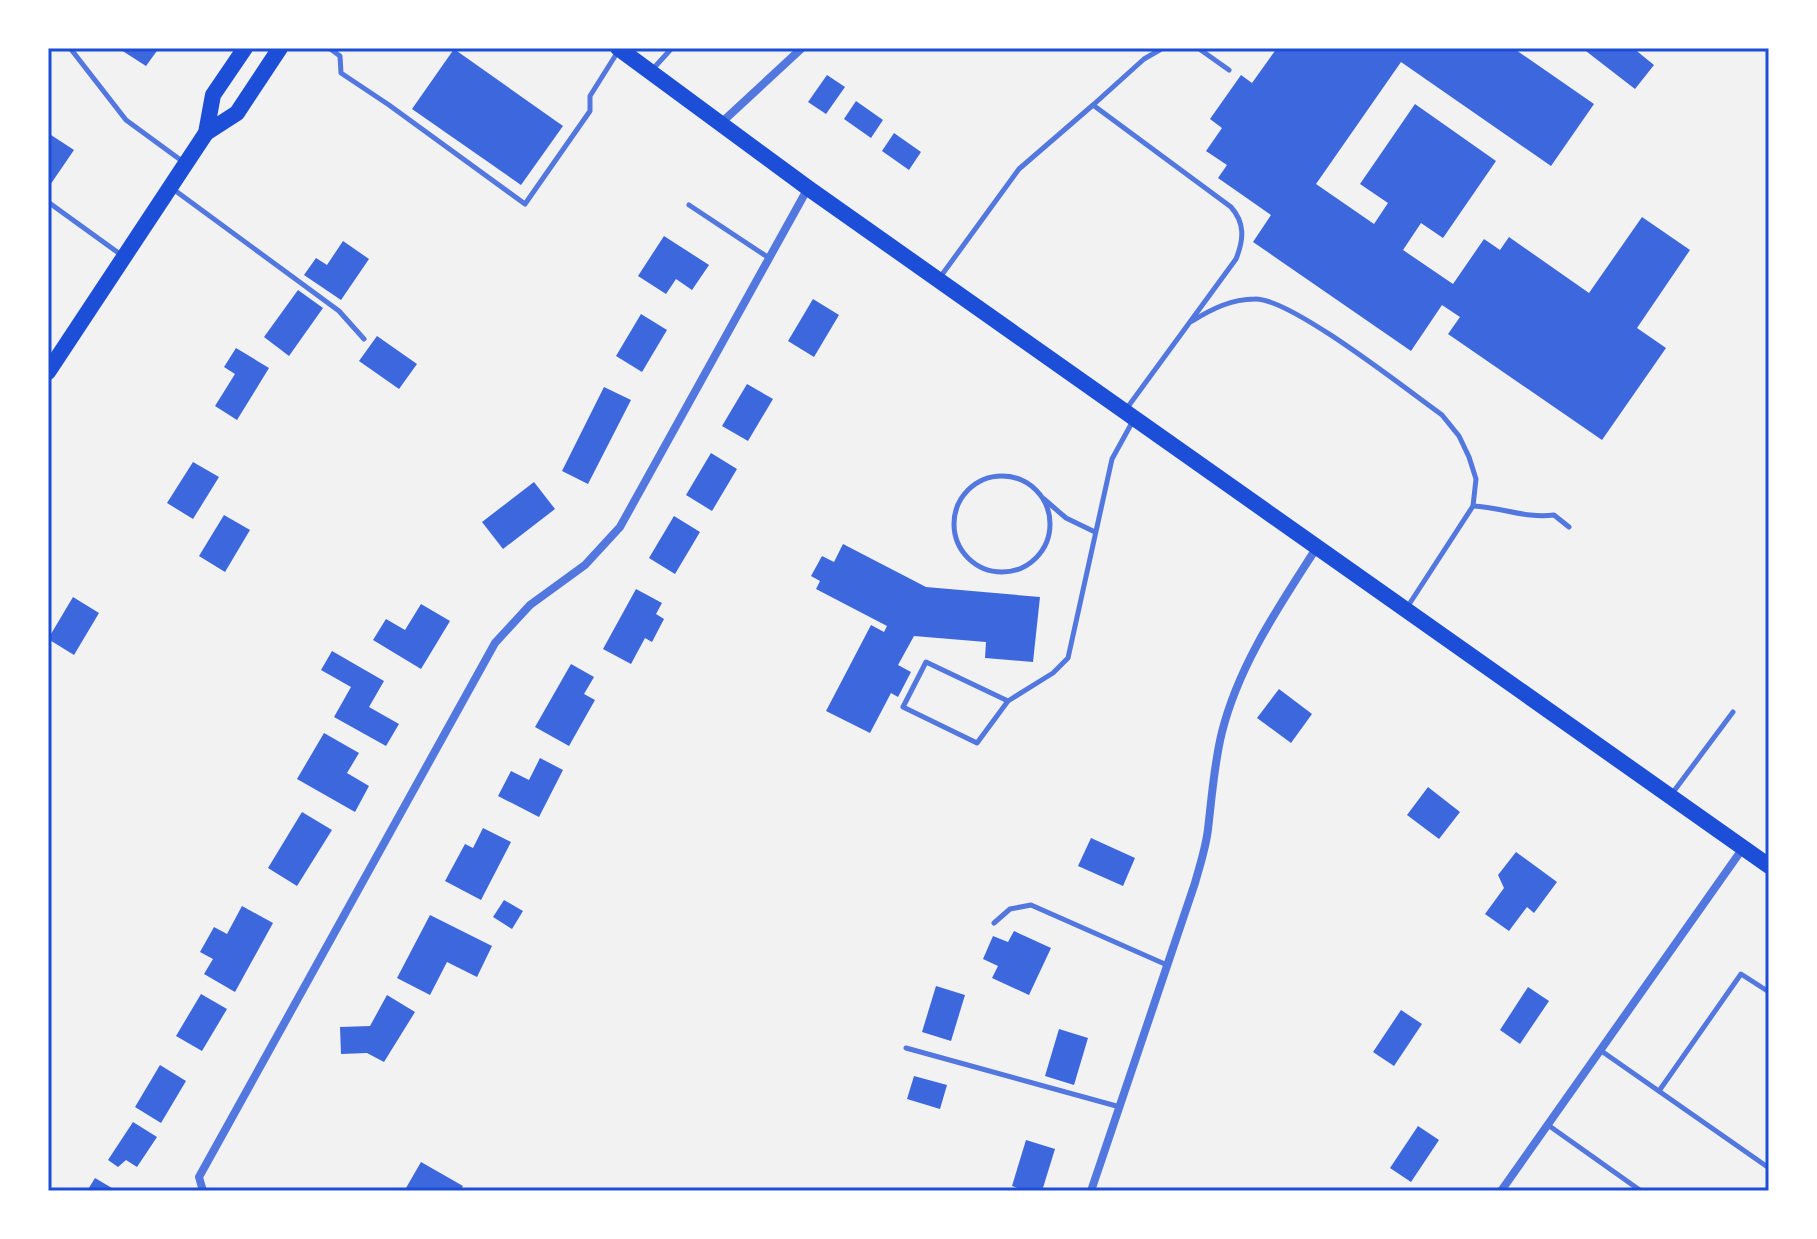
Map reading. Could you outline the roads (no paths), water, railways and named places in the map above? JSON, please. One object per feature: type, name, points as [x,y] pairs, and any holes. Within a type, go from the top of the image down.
[{"type":"main road","points":[[48,372],[206,133],[213,95],[245,48]]},
{"type":"main road","points":[[206,133],[237,113],[280,48]]},
{"type":"main road","points":[[619,48],[808,188],[1769,866]]},
{"type":"street","points":[[721,123],[802,48]]},
{"type":"street","points":[[203,1191],[199,1177],[495,643],[530,605],[585,565],[620,527],[808,188]]},
{"type":"street","points":[[1091,1191],[1195,883],[1207,833],[1217,755],[1235,693],[1275,613],[1317,547]]},
{"type":"street","points":[[1501,1191],[1743,848]]},
{"type":"lane","points":[[70,48],[126,120],[186,164]]},
{"type":"lane","points":[[329,48],[340,56],[341,73],[525,204],[590,111],[590,96],[619,48]]},
{"type":"lane","points":[[651,71],[672,48]]},
{"type":"lane","points":[[938,280],[1019,169],[1144,59],[1163,48]]},
{"type":"lane","points":[[1198,48],[1229,70]]},
{"type":"lane","points":[[1008,701],[926,662],[903,707],[977,743],[1008,701],[1053,673],[1068,658],[1112,459],[1130,415],[1188,323],[1236,259],[1243,232],[1239,217],[1231,207],[1093,105]]},
{"type":"lane","points":[[171,187],[339,311],[364,339]]},
{"type":"lane","points":[[48,202],[124,257]]},
{"type":"lane","points":[[689,205],[769,258]]},
{"type":"lane","points":[[1188,323],[1219,305],[1258,298],[1301,315],[1442,415],[1459,436],[1476,479],[1473,506],[1405,610]]},
{"type":"lane","points":[[1043,498],[1049,513],[1050,529],[1046,544],[1025,567],[1010,572],[994,572],[979,567],[967,558],[958,545],[954,522],[960,498],[971,486],[986,478],[1002,475],[1018,478],[1032,486],[1066,518],[1096,532]]},
{"type":"lane","points":[[1473,506],[1496,507],[1536,518],[1554,515],[1569,527]]},
{"type":"lane","points":[[1670,796],[1733,712]]},
{"type":"lane","points":[[994,923],[1010,909],[1031,905],[1168,965]]},
{"type":"lane","points":[[1659,1091],[1741,974],[1769,992]]},
{"type":"lane","points":[[906,1048],[1120,1107]]},
{"type":"lane","points":[[1599,1049],[1769,1168]]},
{"type":"lane","points":[[1547,1124],[1641,1191]]}]
